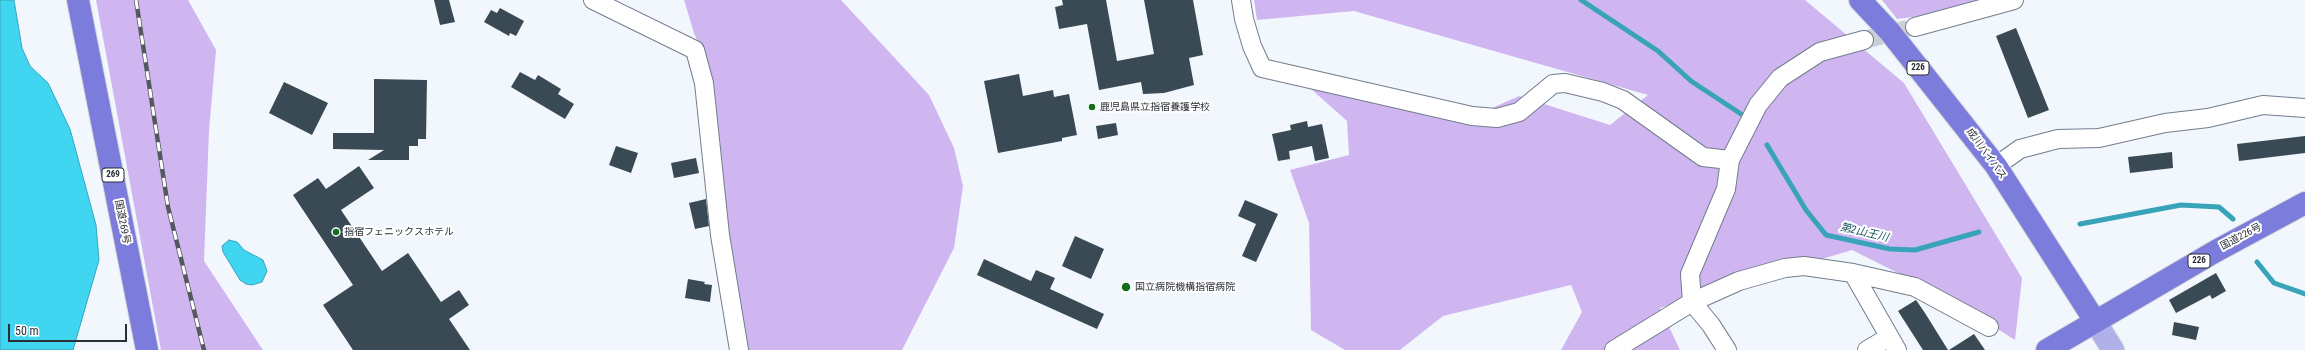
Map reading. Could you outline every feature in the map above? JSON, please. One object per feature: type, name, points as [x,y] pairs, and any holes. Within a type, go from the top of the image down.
[{"type":"highway","name":"国道269号","points":[[78,0],[147,350]]},
{"type":"highway","name":"成川バイパス","points":[[1860,0],[1890,32],[1996,166],[2095,321]]},
{"type":"highway","name":"国道226号","points":[[2095,321],[2216,251],[2305,203]]},
{"type":"highway","points":[[2047,350],[2095,321]]},
{"type":"main road","points":[[2095,321],[2114,350]]},
{"type":"street","points":[[593,0],[695,50],[704,83],[720,235],[739,350]]},
{"type":"street","points":[[1241,0],[1244,19],[1252,46],[1262,68],[1472,116],[1497,118],[1519,112],[1553,84],[1565,83],[1603,92],[1623,100],[1703,157],[1730,160]]},
{"type":"street","points":[[1915,27],[2014,0]]},
{"type":"street","points":[[1727,350],[1712,325],[1692,302],[1690,274],[1726,189],[1730,160],[1758,104],[1780,78],[1820,52],[1864,40]]},
{"type":"street","points":[[1996,166],[2020,149],[2058,139],[2099,138],[2165,123],[2208,118],[2263,105],[2305,108]]},
{"type":"street","points":[[1614,350],[1692,302],[1739,282],[1786,268],[1804,266],[1853,273],[1915,287],[1989,327]]},
{"type":"street","points":[[1853,273],[1893,343],[1867,350]]},
{"type":"shaded area","points":[[96,0],[188,0],[216,50],[209,131],[204,261],[263,350],[161,350]]},
{"type":"shaded area","points":[[684,0],[841,0],[929,95],[954,148],[963,186],[954,248],[902,350],[744,350],[733,278],[711,72],[694,33]]},
{"type":"shaded area","points":[[1254,0],[1805,0],[1904,83],[2022,278],[2015,340],[1948,298],[1852,250],[1660,308],[1680,350],[1561,350],[1582,312],[1571,285],[1443,316],[1400,350],[1345,350],[1311,330],[1309,223],[1290,170],[1349,155],[1347,121],[1311,89],[1320,80],[1481,113],[1519,96],[1610,125],[1648,95],[1354,11],[1257,20]]},
{"type":"shaded area","points":[[1882,0],[1991,0],[1966,10],[1897,19]]},
{"type":"water","points":[[0,0],[14,0],[22,48],[30,66],[48,83],[70,129],[96,225],[99,260],[73,350],[0,350]]},
{"type":"water","points":[[229,240],[237,242],[244,250],[263,260],[267,271],[262,282],[252,285],[246,284],[240,280],[223,252],[222,246]]},
{"type":"building","points":[[434,0],[449,0],[455,22],[440,25]]},
{"type":"building","points":[[1062,0],[1106,0],[1117,61],[1154,54],[1144,0],[1193,0],[1203,55],[1189,58],[1194,85],[1164,93],[1143,94],[1141,82],[1099,90],[1087,24],[1059,29],[1055,7],[1063,5]]},
{"type":"building","points":[[500,8],[524,21],[516,36],[510,33],[509,36],[484,22],[491,10],[497,13]]},
{"type":"building","points":[[2016,28],[2049,110],[2028,118],[1996,36]]},
{"type":"building","points":[[520,72],[535,80],[538,75],[561,89],[558,94],[574,104],[565,119],[511,87]]},
{"type":"building","points":[[1019,74],[1023,96],[1053,90],[1054,97],[1069,94],[1077,135],[1062,138],[1062,141],[998,153],[984,81]]},
{"type":"building","points":[[374,79],[427,80],[426,139],[418,139],[418,146],[409,146],[409,160],[368,160],[384,150],[333,149],[333,133],[374,133]]},
{"type":"building","points":[[284,82],[328,103],[312,135],[269,113]]},
{"type":"building","points":[[1307,121],[1308,127],[1322,124],[1329,158],[1315,161],[1312,146],[1289,151],[1290,159],[1278,161],[1272,134],[1291,130],[1290,125]]},
{"type":"building","points":[[1116,123],[1118,135],[1098,139],[1096,126]]},
{"type":"building","points":[[2305,136],[2305,153],[2239,161],[2237,144]]},
{"type":"building","points":[[616,146],[638,153],[631,173],[609,165]]},
{"type":"building","points":[[2172,152],[2173,168],[2130,173],[2128,157]]},
{"type":"building","points":[[696,158],[699,173],[674,178],[671,163]]},
{"type":"building","name":"指宿フェニックスホテル","points":[[359,166],[374,188],[341,210],[382,271],[408,253],[441,302],[459,290],[469,305],[449,319],[470,350],[353,350],[323,305],[353,285],[293,195],[318,178],[326,189]]},
{"type":"building","points":[[706,199],[709,226],[695,229],[689,203]]},
{"type":"building","points":[[1245,200],[1278,214],[1256,262],[1242,256],[1256,224],[1238,216]]},
{"type":"building","points":[[1075,236],[1104,249],[1091,279],[1062,266]]},
{"type":"building","points":[[984,259],[1031,281],[1036,270],[1055,278],[1050,289],[1104,314],[1097,329],[977,275]]},
{"type":"building","points":[[2216,273],[2226,291],[2212,299],[2210,295],[2176,313],[2169,300]]},
{"type":"building","points":[[688,279],[705,282],[704,284],[712,285],[710,302],[685,298]]},
{"type":"building","points":[[1916,300],[1948,350],[1923,350],[1898,311]]},
{"type":"building","points":[[2174,322],[2199,327],[2196,340],[2172,335]]},
{"type":"building","points":[[1974,334],[1985,350],[1949,350]]},
{"type":"waterway","name":"第2山王川","points":[[1581,0],[1658,51],[1691,81],[1741,114]]},
{"type":"waterway","name":"第2山王川","points":[[1767,145],[1806,210],[1826,235],[1890,249],[1915,250],[1979,232]]},
{"type":"waterway","name":"第2山王川","points":[[2080,224],[2181,205],[2219,207],[2233,219]]},
{"type":"waterway","name":"第2山王川","points":[[2257,262],[2274,283],[2305,294]]},
{"type":"tunnel","points":[[1864,40],[1915,27]]},
{"type":"railway","points":[[136,0],[168,207],[204,350]]},
{"type":"place","name":"鹿児島県立指宿養護学校","points":[[1092,107]]},
{"type":"place","name":"指宿フェニックスホテル","points":[[336,232]]},
{"type":"place","name":"国立病院機構指宿病院","points":[[1126,287]]}]
